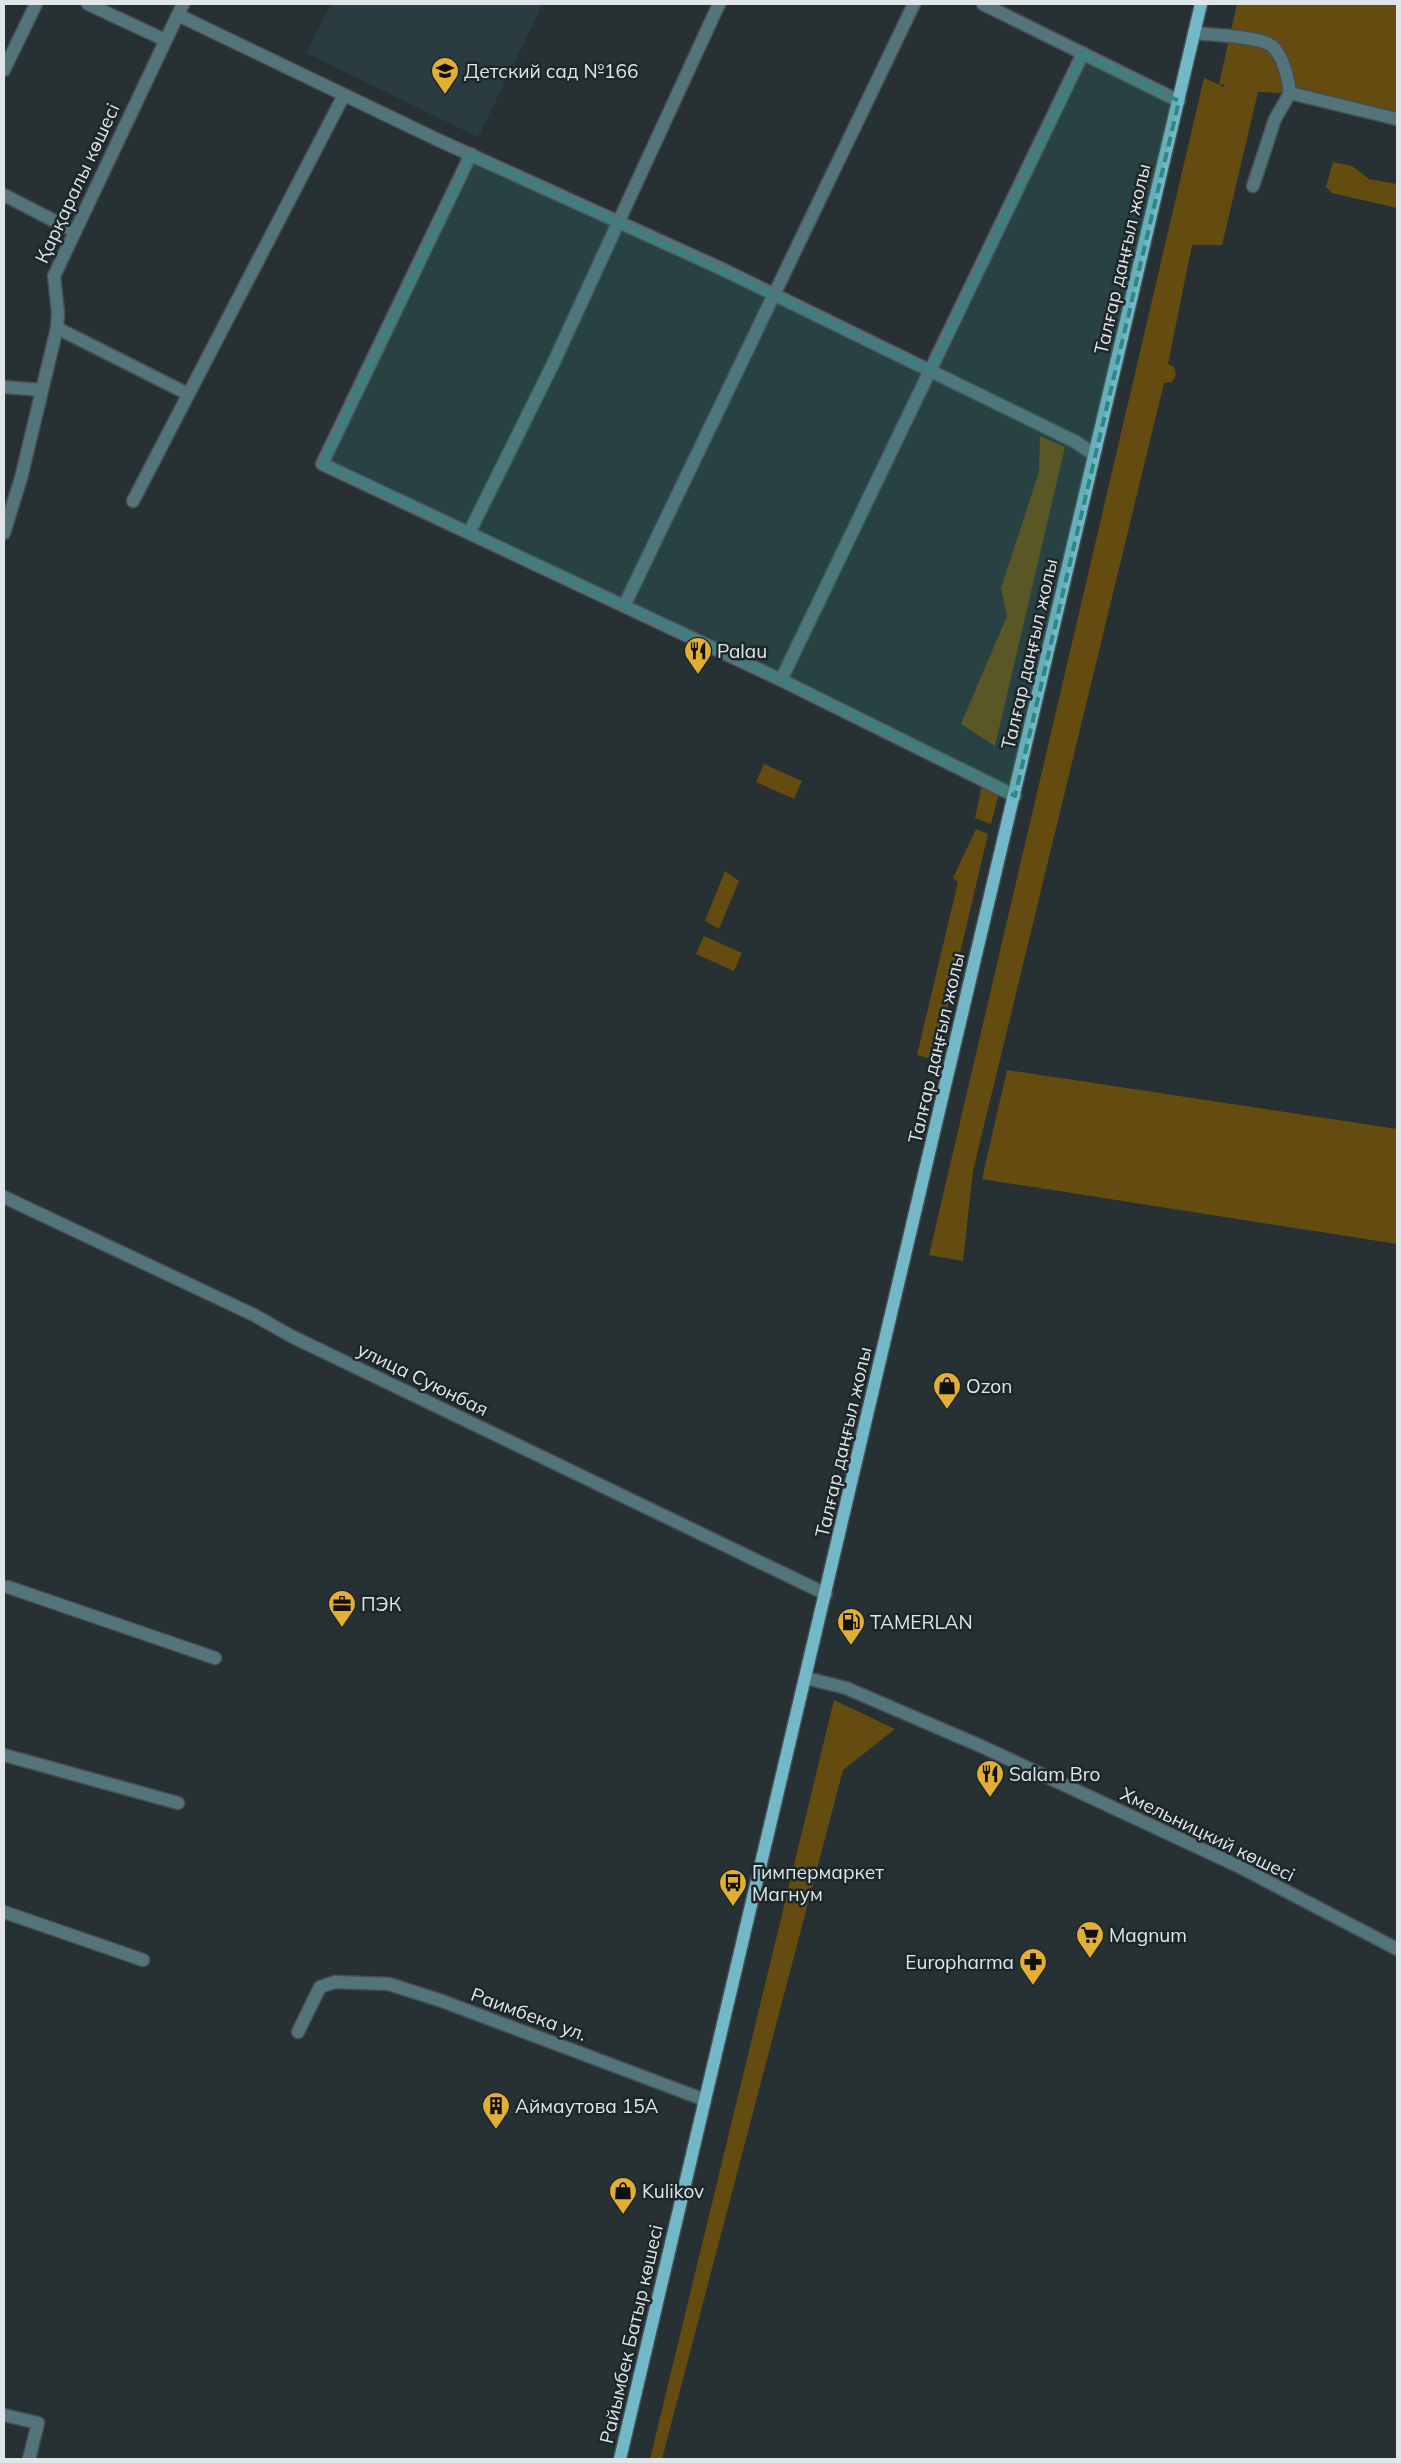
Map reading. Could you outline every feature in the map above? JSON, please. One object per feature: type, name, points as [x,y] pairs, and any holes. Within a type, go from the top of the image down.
[{"type":"main road","name":"Талғар даңғыл жолы","points":[[706,2100],[1015,796],[1093,454],[1201,4]]},
{"type":"main road","name":"Райымбек Батыр көшесі","points":[[620,2459],[706,2100]]},
{"type":"street","points":[[4,70],[36,4]]},
{"type":"street","points":[[88,4],[165,40]]},
{"type":"street","points":[[469,533],[553,364],[719,4]]},
{"type":"street","points":[[624,606],[914,4]]},
{"type":"street","points":[[984,4],[1179,101]]},
{"type":"street","points":[[181,10],[344,94],[619,221],[931,369],[1076,442],[1093,454]]},
{"type":"street","name":"Қарқаралы көшесі","points":[[4,533],[7,511],[42,390],[56,328],[58,312],[54,276],[165,40],[181,10]]},
{"type":"street","points":[[1194,33],[1255,40],[1271,44],[1283,65],[1290,93],[1275,119],[1253,186]]},
{"type":"street","points":[[780,680],[1083,53]]},
{"type":"street","points":[[1290,93],[1397,119]]},
{"type":"street","points":[[133,501],[344,94]]},
{"type":"street","points":[[471,154],[322,464],[780,680],[1015,796]]},
{"type":"street","points":[[4,195],[74,231]]},
{"type":"street","points":[[56,328],[188,394]]},
{"type":"street","points":[[4,387],[42,390]]},
{"type":"street","name":"улица Суюнбая","points":[[4,1197],[254,1315],[291,1336],[826,1594]]},
{"type":"street","points":[[8,1587],[215,1658]]},
{"type":"street","name":"Хмельницкий көшесі","points":[[806,1678],[846,1688],[983,1747],[1240,1868],[1397,1949]]},
{"type":"street","points":[[4,1755],[178,1803]]},
{"type":"street","points":[[4,1912],[143,1960]]},
{"type":"street","name":"Раимбека ул.","points":[[298,2032],[320,1987],[335,1982],[389,1984],[450,2004],[706,2100]]},
{"type":"street","points":[[4,2414],[38,2423],[29,2459]]},
{"type":"highlighted area","points":[[1083,53],[1179,101],[1015,796],[781,680],[322,464],[471,154],[931,369]]},
{"type":"shaded area","name":"Детский сад №166","points":[[331,4],[543,4],[478,137],[306,53]]},
{"type":"shaded area","points":[[1237,4],[1397,4],[1397,119],[1290,93],[1258,92],[1222,245],[1192,245],[1168,364],[1174,367],[1176,375],[1172,382],[1164,383],[973,1171],[963,1261],[929,1255],[1204,78],[1224,87],[1225,85],[1219,84]]},
{"type":"shaded area","points":[[1333,162],[1352,166],[1369,179],[1397,184],[1397,208],[1332,193],[1326,187]]},
{"type":"shaded area","points":[[1040,436],[1065,447],[995,746],[961,724],[1007,616],[1001,588],[1039,472]]},
{"type":"shaded area","points":[[764,764],[802,781],[794,799],[756,782]]},
{"type":"shaded area","points":[[983,780],[1000,789],[991,824],[975,818]]},
{"type":"shaded area","points":[[976,829],[988,834],[935,1060],[917,1055],[958,882],[953,878]]},
{"type":"shaded area","points":[[725,871],[739,881],[719,929],[705,921]]},
{"type":"shaded area","points":[[704,936],[742,953],[734,971],[696,954]]},
{"type":"shaded area","points":[[1007,1070],[1397,1129],[1397,1244],[982,1179]]},
{"type":"shaded area","points":[[834,1700],[895,1729],[843,1770],[662,2459],[650,2459]]},
{"type":"place","name":"Детский сад №166","points":[[445,95]]},
{"type":"place","name":"Palau","points":[[698,675]]},
{"type":"place","name":"Ozon","points":[[947,1410]]},
{"type":"place","name":"ПЭК","points":[[342,1628]]},
{"type":"place","name":"TAMERLAN","points":[[851,1646]]},
{"type":"place","name":"Salam Bro","points":[[990,1798]]},
{"type":"place","name":"Гимпермаркет Магнум","points":[[733,1907]]},
{"type":"place","name":"Magnum","points":[[1090,1959]]},
{"type":"place","name":"Europharma","points":[[1033,1986]]},
{"type":"place","name":"Аймаутова 15А","points":[[496,2130]]},
{"type":"place","name":"Kulikov","points":[[623,2215]]}]
